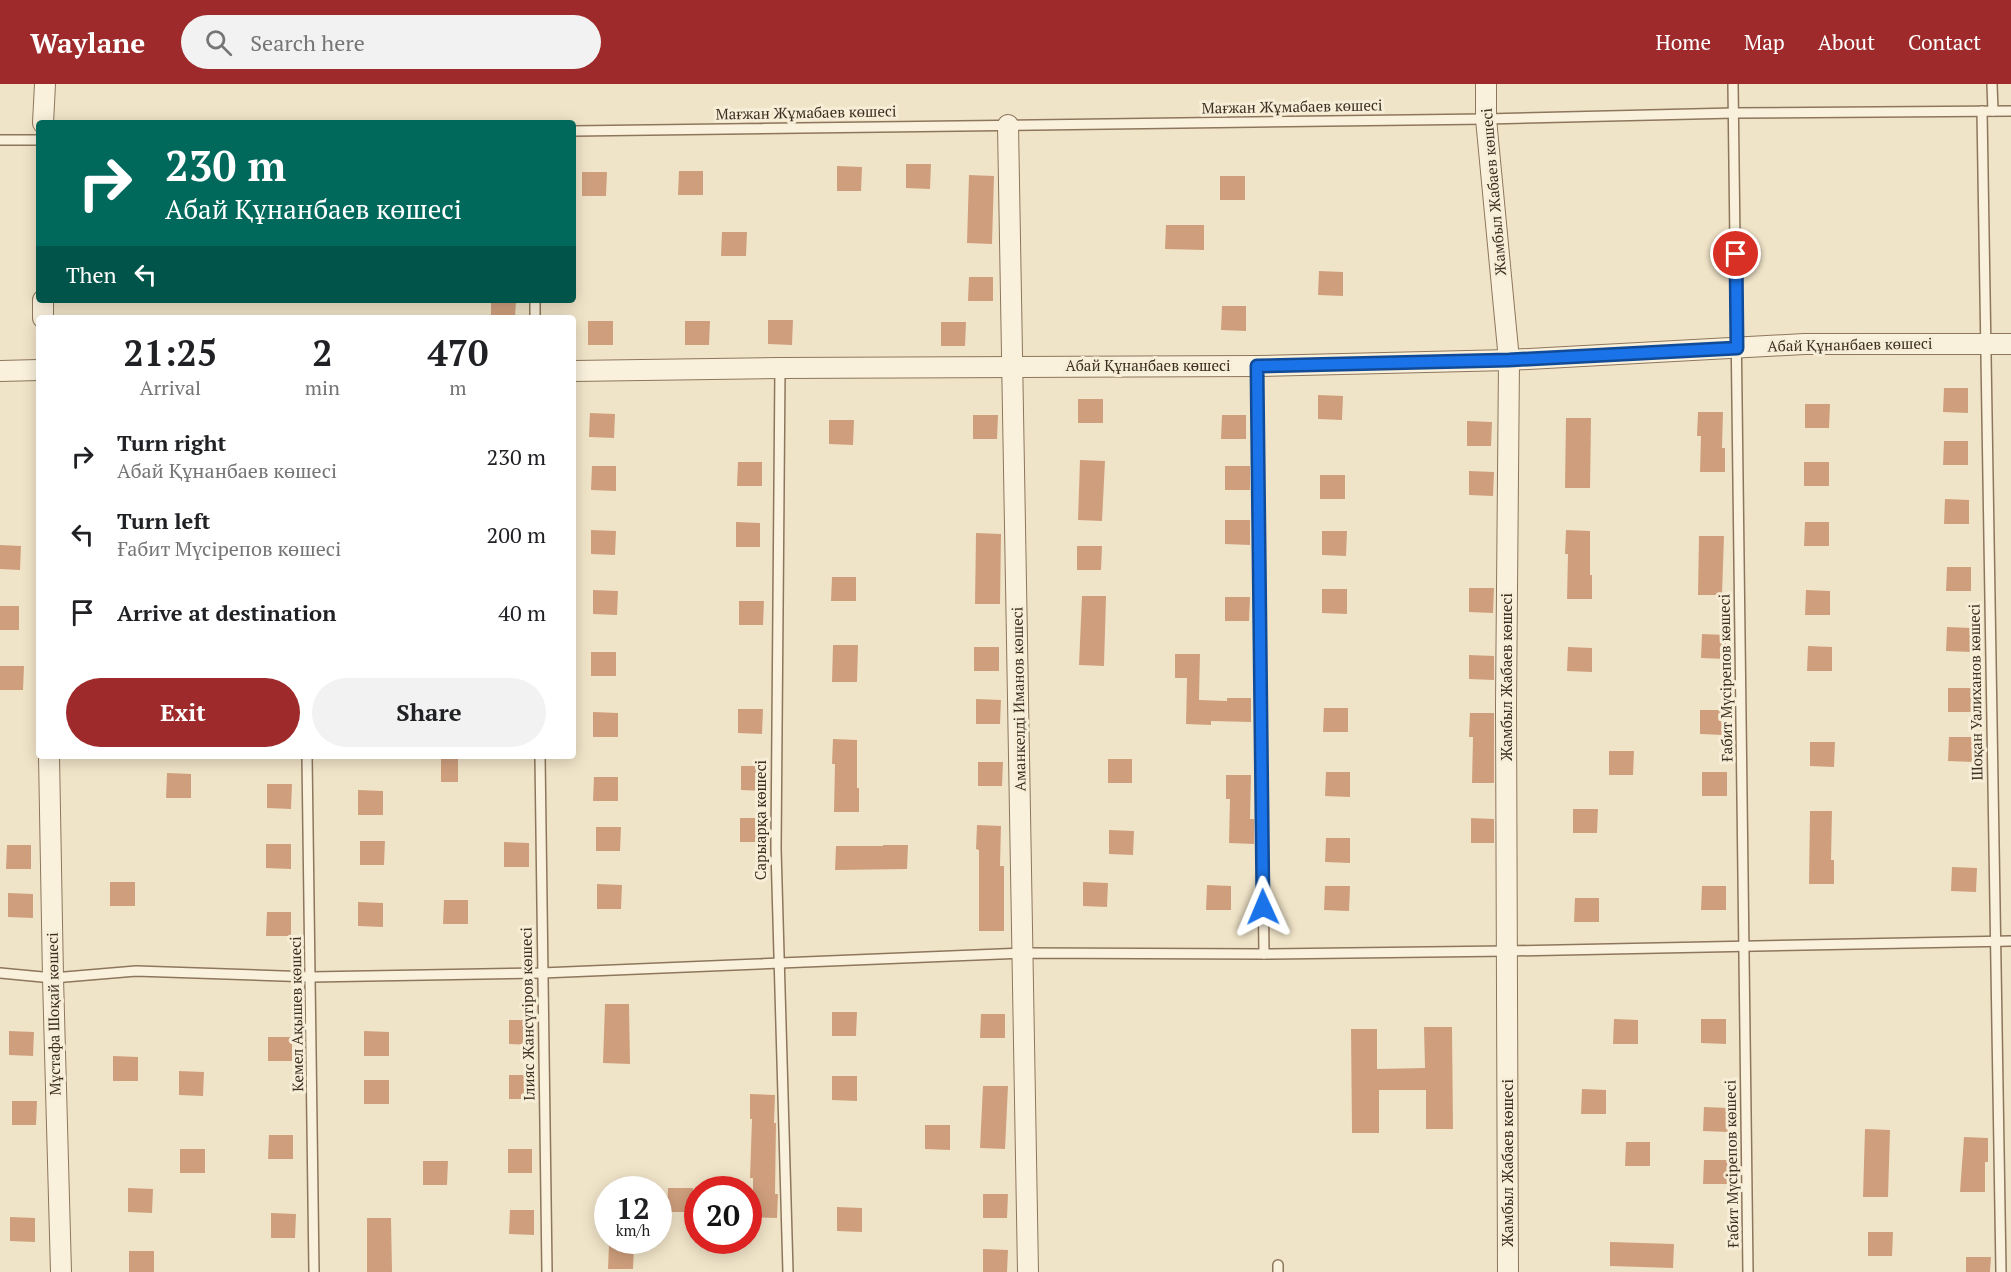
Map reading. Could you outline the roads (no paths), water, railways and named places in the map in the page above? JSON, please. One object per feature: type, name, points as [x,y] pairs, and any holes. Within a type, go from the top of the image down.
[{"type":"street","points":[[43,120],[45,84]]},
{"type":"street","name":"Жамбыл Жабаев көшесі","points":[[1486,84],[1486,119],[1509,360],[1506,693],[1508,1272]]},
{"type":"street","name":"Аманкелді Иманов көшесі","points":[[1008,125],[1028,1272]]},
{"type":"street","name":"Абай Құнанбаев көшесі","points":[[576,371],[1257,366],[1509,360],[1804,344],[2011,344]]},
{"type":"street","points":[[0,371],[36,370]]},
{"type":"street","name":"Мұстафа Шоқай көшесі","points":[[49,759],[52,978],[61,1272]]},
{"type":"lane","name":"Ғабит Мүсірепов көшесі","points":[[1734,84],[1748,1272]]},
{"type":"lane","points":[[1992,84],[1993,111]]},
{"type":"lane","name":"Шоқан Уалиханов көшесі","points":[[1982,111],[2001,1272]]},
{"type":"lane","name":"Мағжан Жұмабаев көшесі","points":[[576,131],[1486,119],[1734,113],[2011,111]]},
{"type":"lane","points":[[0,140],[36,140]]},
{"type":"lane","points":[[1257,366],[1264,954]]},
{"type":"lane","name":"Сарыарқа көшесі","points":[[780,368],[776,849],[788,1272]]},
{"type":"lane","name":"Кемел Ақышев көшесі","points":[[307,759],[314,1272]]},
{"type":"lane","name":"Ілияс Жансүгіров көшесі","points":[[540,759],[547,1272]]},
{"type":"lane","points":[[0,973],[52,978],[136,971],[311,977],[542,973],[1023,953],[1264,954],[2011,941]]}]
